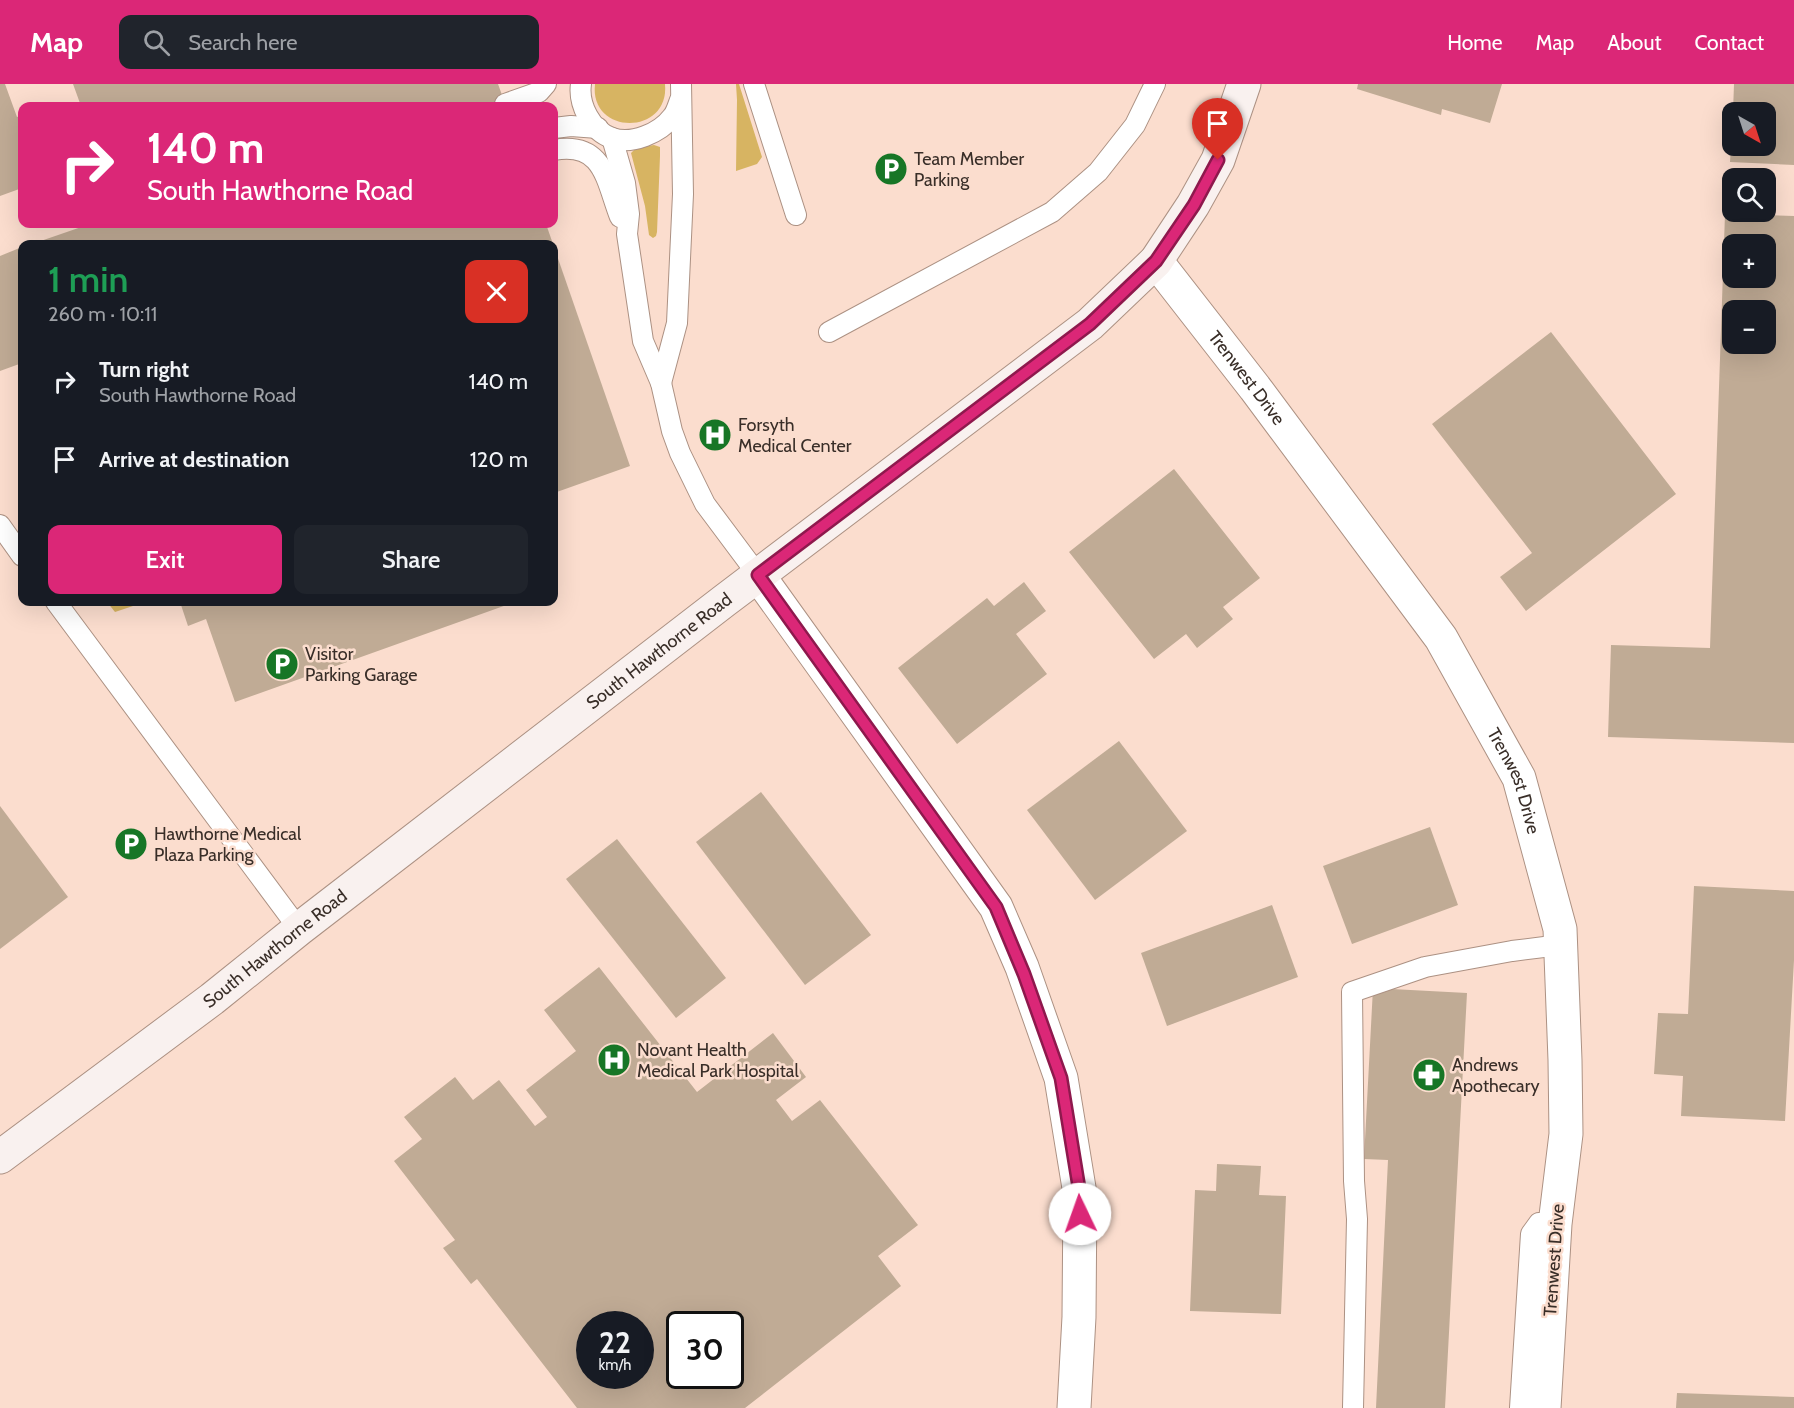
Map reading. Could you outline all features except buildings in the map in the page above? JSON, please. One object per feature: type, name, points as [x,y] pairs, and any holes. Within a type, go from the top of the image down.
[{"type":"main road","name":"South Hawthorne Road","points":[[0,1157],[212,999],[298,929],[758,575],[1090,324],[1156,261],[1194,205],[1218,160],[1244,84]]},
{"type":"street","name":"Trenwest Drive","points":[[1156,261],[1255,388],[1441,638],[1519,778],[1550,885],[1560,929],[1566,1134],[1555,1224],[1544,1408]]},
{"type":"street","points":[[758,575],[996,907],[1024,974],[1061,1078],[1080,1194],[1079,1317],[1074,1408]]},
{"type":"lane","points":[[509,102],[543,88],[567,84]]},
{"type":"lane","points":[[581,84],[581,100],[586,114],[605,133],[625,183],[629,214],[627,234]]},
{"type":"lane","points":[[754,84],[796,215]]},
{"type":"lane","points":[[829,332],[1052,212],[1104,164],[1135,125],[1155,84]]},
{"type":"lane","points":[[558,128],[571,126],[627,139],[645,136],[660,129],[673,117],[681,92]]},
{"type":"lane","points":[[662,384],[677,323],[683,194],[681,92]]},
{"type":"lane","points":[[558,149],[583,150],[597,160],[605,173],[627,234],[643,341],[662,384],[672,431],[680,453],[705,504],[758,575]]},
{"type":"lane","points":[[0,525],[18,550]]},
{"type":"lane","points":[[59,606],[298,929]]},
{"type":"lane","points":[[1353,1408],[1357,1219],[1354,1181],[1352,992],[1425,967],[1560,945]]},
{"type":"lane","points":[[1521,1408],[1531,1234],[1539,1223],[1555,1224]]},
{"type":"shaded area","points":[[595,84],[665,84],[663,101],[655,113],[643,121],[630,123],[616,121],[604,113],[596,101]]},
{"type":"shaded area","points":[[736,84],[739,84],[762,157],[757,164],[736,171],[737,100]]},
{"type":"shaded area","points":[[654,145],[660,147],[660,156],[657,232],[653,238],[649,235],[645,206],[631,153],[636,148]]},
{"type":"shaded area","points":[[110,606],[133,606],[115,612]]},
{"type":"place","name":"Team Member Parking","points":[[891,169]]},
{"type":"place","name":"Forsyth Medical Center","points":[[715,435]]},
{"type":"place","name":"Visitor Parking Garage","points":[[282,664]]},
{"type":"place","name":"Hawthorne Medical Plaza Parking","points":[[131,844]]},
{"type":"place","name":"Novant Health Medical Park Hospital","points":[[614,1060]]},
{"type":"place","name":"Andrews Apothecary","points":[[1429,1075]]},
{"type":"route","points":[[1080,1214],[1080,1194],[1061,1078],[1024,974],[996,907],[758,575],[1090,324],[1156,261],[1194,205],[1218,160]]}]
